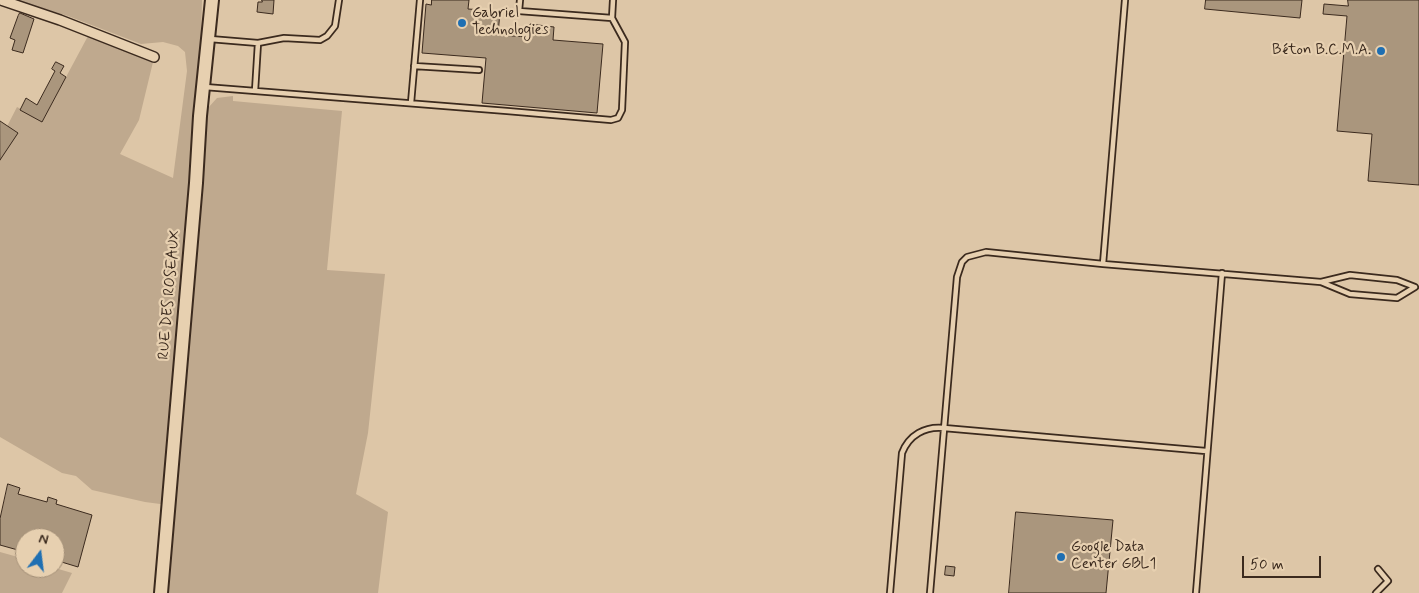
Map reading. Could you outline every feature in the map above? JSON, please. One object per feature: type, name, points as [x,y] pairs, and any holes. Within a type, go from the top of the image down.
[{"type":"street","points":[[1,0],[60,20],[154,57]]},
{"type":"street","name":"RUE DES ROSEAUX","points":[[161,593],[212,0]]},
{"type":"lane","points":[[209,38],[258,43],[284,38],[320,40],[327,36],[335,26],[339,0]]},
{"type":"lane","points":[[411,103],[420,0]]},
{"type":"lane","points":[[520,0],[519,11],[612,18]]},
{"type":"lane","points":[[204,87],[611,120],[618,118],[622,110],[625,42],[612,18],[613,0]]},
{"type":"lane","points":[[1103,264],[1125,0]]},
{"type":"lane","points":[[255,91],[258,43]]},
{"type":"lane","points":[[414,66],[479,70]]},
{"type":"lane","points":[[930,593],[957,277],[962,262],[967,257],[986,252],[1103,264],[1321,282],[1350,294],[1397,298],[1417,288]]},
{"type":"lane","points":[[1196,593],[1206,450],[1222,273]]},
{"type":"lane","points":[[1321,282],[1350,275],[1397,280],[1417,288]]},
{"type":"lane","points":[[890,593],[902,452],[906,442],[929,428],[1206,450]]},
{"type":"lane","points":[[1376,593],[1388,581],[1378,569]]},
{"type":"shaded area","points":[[16,0],[202,0],[201,39],[190,186],[203,147],[208,108],[217,98],[233,96],[233,101],[342,111],[327,270],[385,274],[368,433],[356,494],[388,512],[378,593],[161,593],[168,505],[145,502],[92,490],[76,476],[62,473],[0,437],[0,140],[17,107],[43,120],[88,36],[153,62],[139,120],[120,154],[173,178],[187,71],[185,52],[178,46],[163,42],[141,44],[68,16]]},
{"type":"shaded area","points":[[0,552],[15,556],[15,578],[65,578],[65,571],[72,573],[62,593],[0,593]]},
{"type":"building","points":[[262,0],[274,0],[273,14],[257,12],[258,2],[262,2]]},
{"type":"building","points":[[432,0],[469,0],[468,9],[500,11],[498,35],[529,37],[530,24],[554,27],[553,40],[603,44],[597,113],[482,103],[486,58],[422,53],[426,4],[431,5]]},
{"type":"building","points":[[1206,0],[1302,0],[1300,18],[1205,9]]},
{"type":"building","name":"Béton B.C.M.A.","points":[[1348,0],[1419,0],[1419,185],[1368,181],[1372,134],[1337,131],[1347,16],[1323,14],[1324,4],[1348,6]]},
{"type":"building","points":[[20,13],[34,19],[23,53],[12,50],[15,40],[10,38]]},
{"type":"building","points":[[56,62],[64,66],[60,73],[66,77],[42,122],[20,110],[26,98],[37,105],[55,71],[52,69]]},
{"type":"building","points":[[0,121],[18,133],[0,160]]},
{"type":"building","points":[[8,484],[20,488],[18,494],[47,502],[48,497],[57,500],[56,504],[92,515],[78,567],[65,563],[65,528],[15,528],[15,549],[0,545],[0,519]]},
{"type":"building","name":"Google Data Center GBL1","points":[[1016,512],[1113,520],[1106,593],[1009,593]]},
{"type":"building","points":[[946,566],[955,567],[954,576],[945,575]]},
{"type":"place","name":"Gabriel Technologies","points":[[462,23]]},
{"type":"place","name":"Béton B.C.M.A.","points":[[1381,51]]},
{"type":"place","name":"Google Data Center GBL1","points":[[1061,557]]}]
